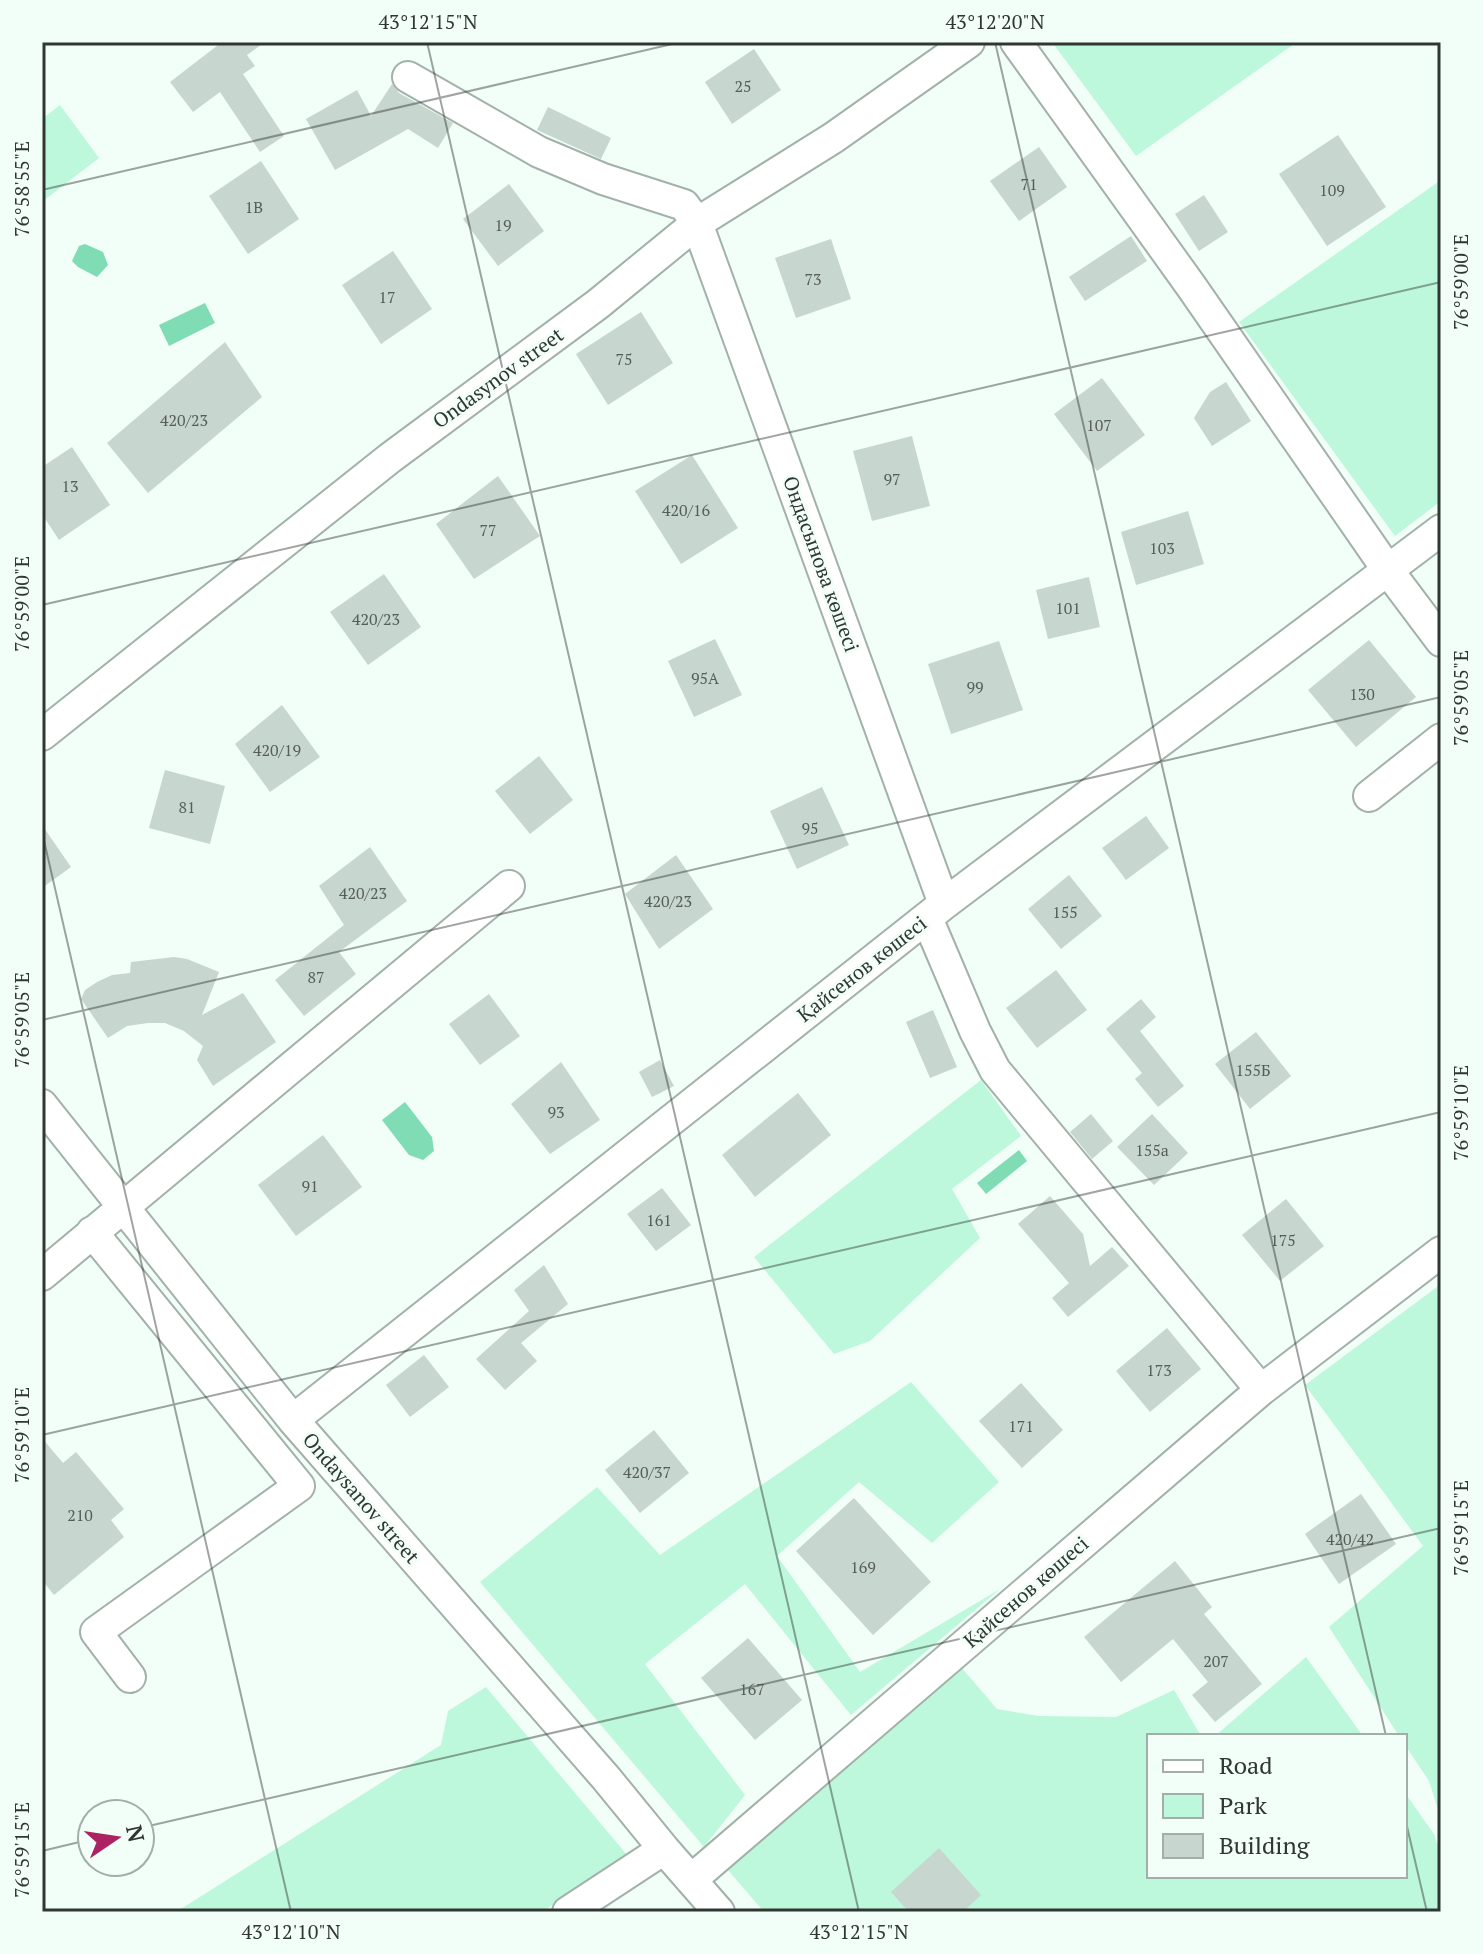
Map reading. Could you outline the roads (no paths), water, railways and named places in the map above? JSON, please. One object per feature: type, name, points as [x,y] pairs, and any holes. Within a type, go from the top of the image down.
[{"type":"street","name":"Ondasynov street","points":[[42,735],[390,458],[598,304],[697,223],[833,138],[969,42]]},
{"type":"street","points":[[1016,42],[1441,641]]},
{"type":"street","points":[[408,77],[539,152],[603,179],[684,205],[697,223]]},
{"type":"street","name":"Ондасынова көшесі","points":[[697,223],[975,1031],[995,1070],[1261,1390]]},
{"type":"street","name":"Қайсенов көшесі","points":[[293,1420],[936,911],[1441,530]]},
{"type":"street","points":[[1369,796],[1441,739]]},
{"type":"street","points":[[42,1275],[509,886]]},
{"type":"street","name":"Ondaysanov street","points":[[42,1105],[293,1420],[719,1912]]},
{"type":"street","points":[[92,1232],[299,1486],[96,1632],[130,1677]]},
{"type":"street","name":"Қайсенов көшесі","points":[[691,1880],[1261,1390],[1441,1252]]},
{"type":"street","points":[[568,1912],[664,1849]]}]
